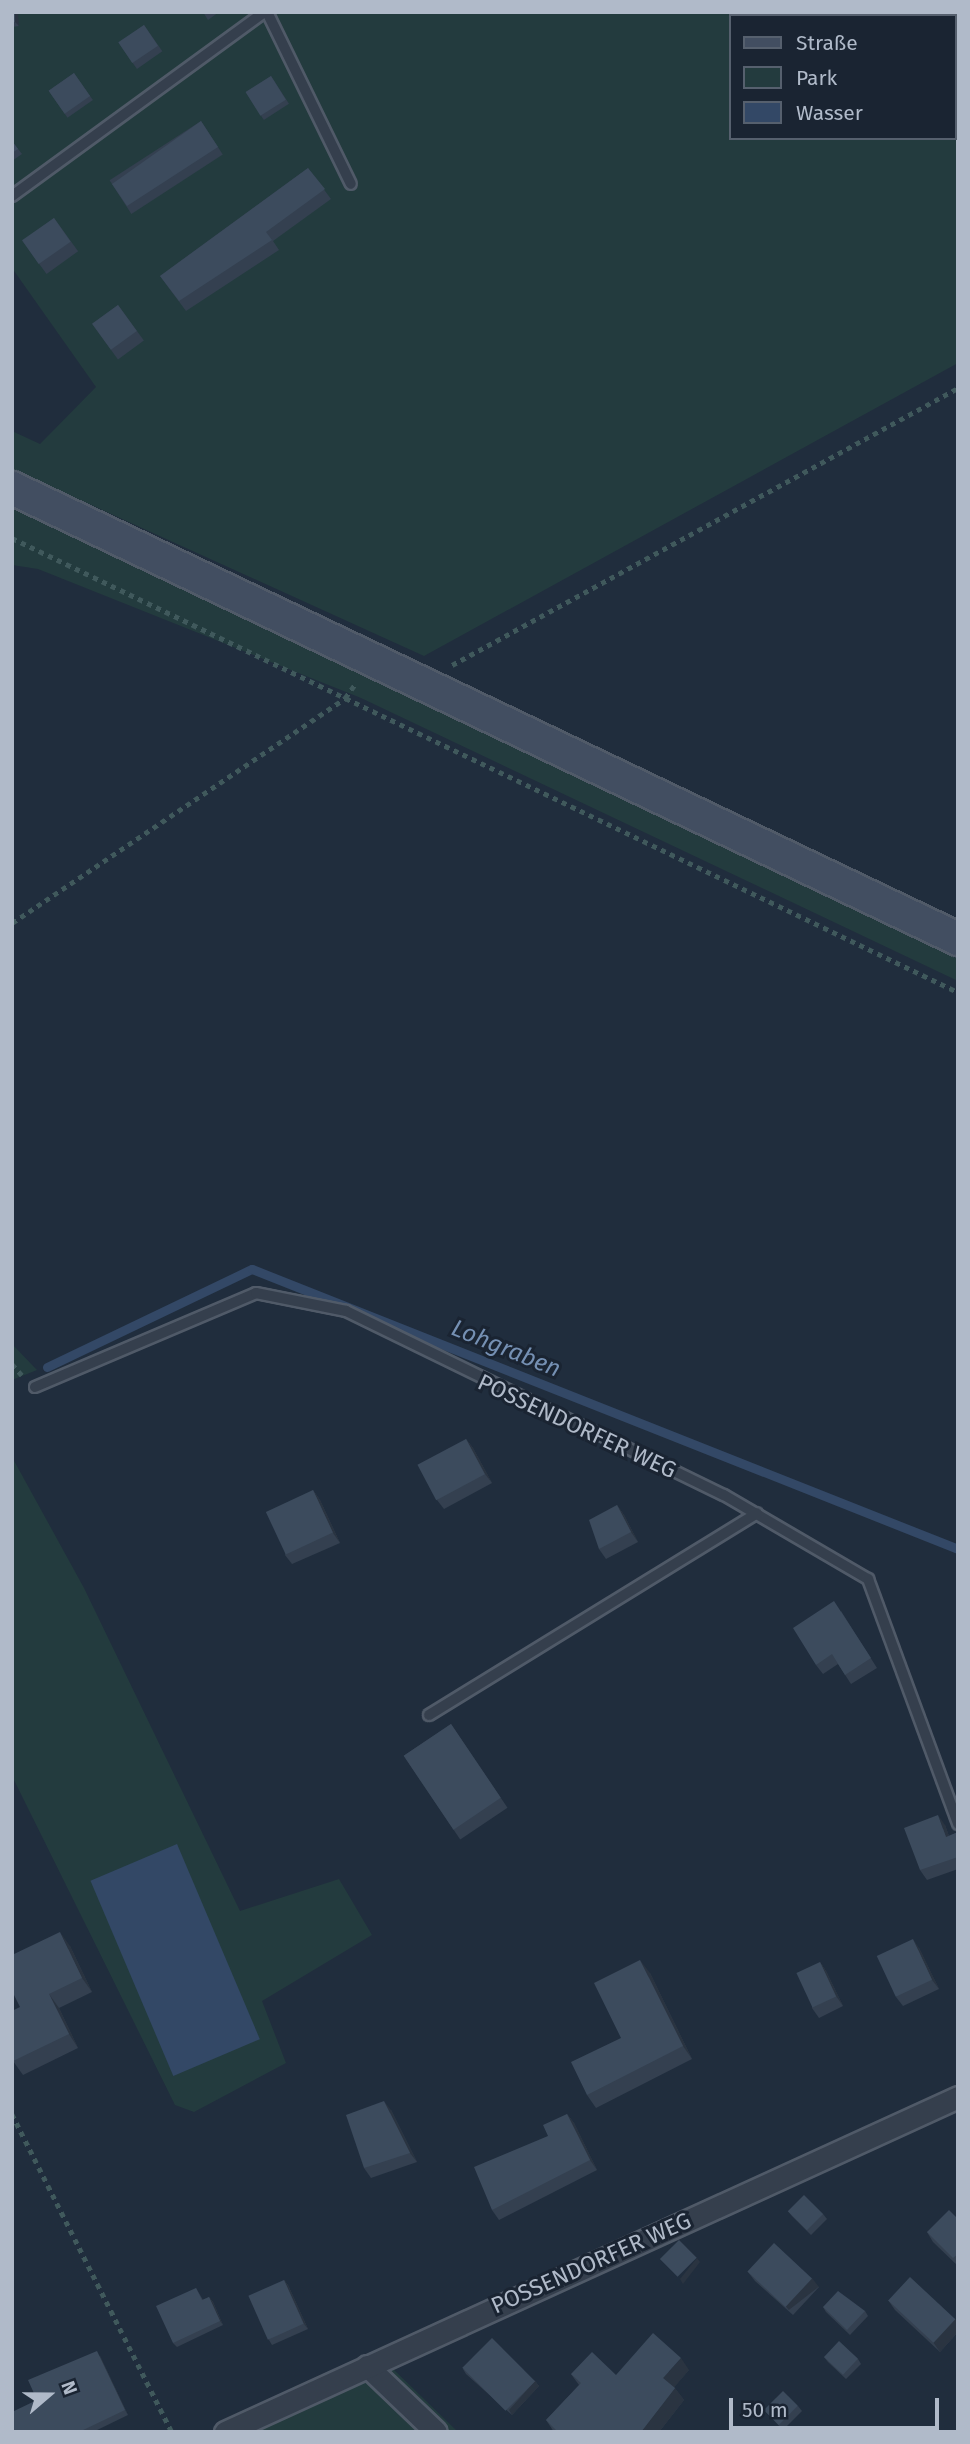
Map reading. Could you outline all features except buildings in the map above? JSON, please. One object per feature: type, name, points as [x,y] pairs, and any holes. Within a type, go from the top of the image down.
[{"type":"main road","points":[[12,488],[418,684],[958,939]]},
{"type":"street","name":"POSSENDORFER WEG","points":[[225,2432],[958,2097]]},
{"type":"street","points":[[367,2366],[436,2432]]},
{"type":"lane","points":[[12,197],[265,12],[352,184]]},
{"type":"lane","name":"POSSENDORFER WEG","points":[[35,1387],[256,1293],[346,1311],[757,1513],[868,1579],[958,1824]]},
{"type":"lane","points":[[429,1715],[757,1513]]},
{"type":"path","points":[[418,684],[958,388]]},
{"type":"path","points":[[12,538],[958,992]]},
{"type":"path","points":[[12,923],[345,698],[370,660]]},
{"type":"path","points":[[12,2114],[172,2432]]},
{"type":"green space","points":[[12,12],[958,12],[958,363],[424,656],[12,469],[12,431],[40,444],[96,387],[12,268]]},
{"type":"green space","points":[[12,506],[958,959],[958,981],[361,698],[38,569],[12,565]]},
{"type":"green space","points":[[12,1344],[37,1370],[12,1380]]},
{"type":"green space","points":[[12,1457],[84,1588],[240,1911],[339,1879],[372,1935],[262,2001],[286,2063],[194,2112],[175,2105],[12,1776]]},
{"type":"green space","points":[[392,2368],[458,2432],[247,2432]]},
{"type":"water","points":[[177,1844],[260,2039],[173,2076],[90,1881]]},
{"type":"waterway","name":"Lohgraben","points":[[47,1367],[252,1269],[958,1549]]}]
